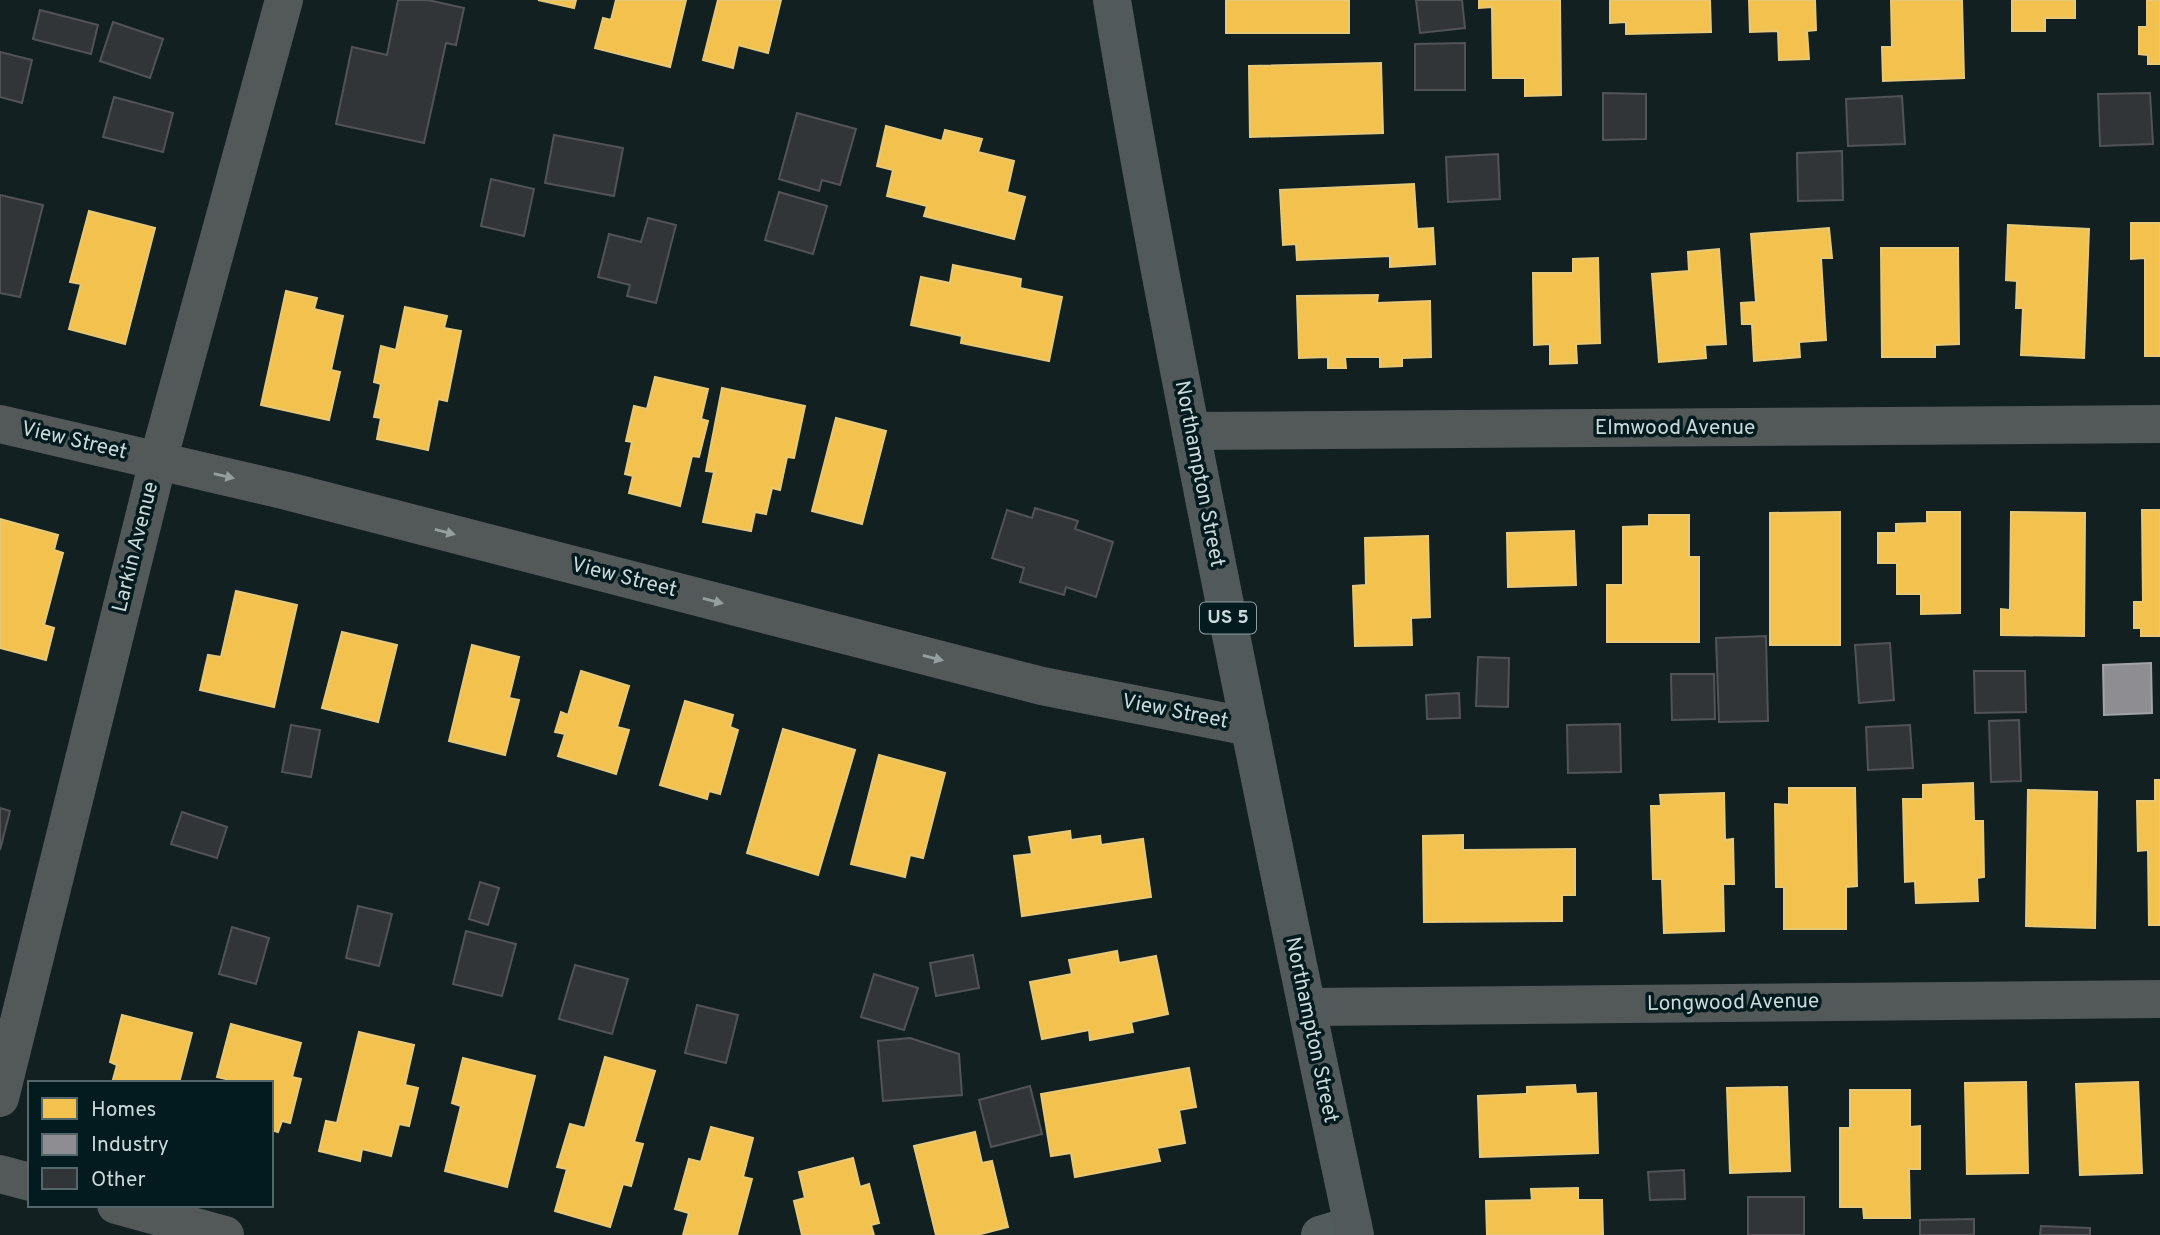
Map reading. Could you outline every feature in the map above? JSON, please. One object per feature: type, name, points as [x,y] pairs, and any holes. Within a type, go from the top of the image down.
[{"type":"main road","name":"Northampton Street","points":[[1112,0],[1131,120],[1191,431],[1307,1007],[1342,1232]]},
{"type":"street","name":"Larkin Avenue","points":[[0,1098],[158,461],[284,0]]},
{"type":"street","name":"View Street","points":[[0,424],[287,491],[1042,686],[1250,727]]},
{"type":"street","name":"Elmwood Avenue","points":[[1191,431],[2160,424]]},
{"type":"street","name":"Longwood Avenue","points":[[1307,1007],[2160,999]]},
{"type":"street","points":[[0,1174],[28,1181]]},
{"type":"street","points":[[123,1207],[225,1235]]},
{"type":"building: Homes","points":[[538,0],[576,0],[574,8]]},
{"type":"building: Homes","points":[[616,0],[686,0],[670,67],[595,48],[603,18],[611,20]]},
{"type":"building: Homes","points":[[718,0],[781,0],[768,53],[738,45],[733,68],[703,60]]},
{"type":"building: Homes","points":[[1226,0],[1349,0],[1349,33],[1226,33]]},
{"type":"building: Homes","points":[[1479,0],[1560,0],[1561,95],[1525,96],[1525,78],[1493,78],[1492,7],[1479,8]]},
{"type":"building: Homes","points":[[1610,0],[1710,0],[1711,32],[1626,34],[1626,22],[1610,23]]},
{"type":"building: Homes","points":[[1749,0],[1815,0],[1816,30],[1807,31],[1809,59],[1779,60],[1778,31],[1750,32]]},
{"type":"building: Homes","points":[[1891,0],[1962,0],[1964,78],[1883,81],[1882,47],[1892,47]]},
{"type":"building: Homes","points":[[2012,0],[2075,0],[2075,18],[2045,18],[2045,31],[2012,31]]},
{"type":"building: Homes","points":[[2147,0],[2160,0],[2160,64],[2148,64],[2148,55],[2139,54],[2139,27],[2147,27]]},
{"type":"building: Homes","points":[[1381,63],[1383,133],[1250,137],[1249,66]]},
{"type":"building: Homes","points":[[886,126],[942,141],[945,130],[982,139],[978,152],[1014,161],[1007,192],[1025,197],[1014,239],[924,216],[927,206],[887,196],[893,170],[877,166]]},
{"type":"building: Homes","points":[[1414,184],[1417,229],[1433,228],[1435,264],[1390,267],[1390,256],[1297,260],[1296,244],[1283,245],[1280,190]]},
{"type":"building: Homes","points":[[89,211],[155,228],[125,344],[69,329],[81,284],[70,282]]},
{"type":"building: Homes","points":[[2131,223],[2160,223],[2160,356],[2145,356],[2145,258],[2131,259]]},
{"type":"building: Homes","points":[[2008,225],[2089,229],[2084,358],[2021,355],[2023,308],[2016,308],[2017,281],[2006,280]]},
{"type":"building: Homes","points":[[1829,228],[1832,258],[1821,258],[1826,340],[1799,342],[1800,357],[1754,361],[1752,324],[1742,324],[1741,303],[1756,302],[1751,234]]},
{"type":"building: Homes","points":[[1881,248],[1958,248],[1959,344],[1935,345],[1935,357],[1882,357]]},
{"type":"building: Homes","points":[[1719,249],[1726,344],[1705,345],[1706,358],[1659,362],[1652,274],[1689,271],[1688,252]]},
{"type":"building: Homes","points":[[1598,258],[1600,343],[1576,344],[1577,363],[1550,364],[1550,344],[1534,345],[1533,273],[1573,273],[1573,259]]},
{"type":"building: Homes","points":[[953,265],[1021,279],[1020,288],[1062,297],[1049,361],[961,343],[962,336],[911,325],[921,277],[950,283]]},
{"type":"building: Homes","points":[[286,291],[317,298],[314,309],[343,316],[331,370],[340,372],[329,420],[261,405]]},
{"type":"building: Homes","points":[[1378,295],[1377,303],[1430,301],[1431,357],[1402,358],[1402,366],[1380,367],[1380,357],[1345,357],[1346,368],[1328,368],[1328,357],[1299,358],[1297,296]]},
{"type":"building: Homes","points":[[405,307],[447,316],[444,328],[461,331],[447,401],[438,399],[428,450],[377,439],[381,418],[374,417],[381,384],[374,382],[381,346],[396,350]]},
{"type":"building: Homes","points":[[655,377],[708,389],[701,419],[708,421],[699,457],[692,456],[680,506],[629,493],[633,476],[625,474],[632,442],[626,441],[634,406],[647,409]]},
{"type":"building: Homes","points":[[722,388],[805,406],[794,458],[787,457],[780,490],[772,488],[766,514],[755,512],[751,531],[703,522],[714,472],[706,471]]},
{"type":"building: Homes","points":[[836,418],[886,431],[862,524],[812,511]]},
{"type":"building: Homes","points":[[2142,510],[2160,510],[2160,636],[2141,636],[2141,628],[2134,628],[2134,602],[2143,602]]},
{"type":"building: Homes","points":[[1840,512],[1840,645],[1770,645],[1770,513]]},
{"type":"building: Homes","points":[[1927,512],[1960,512],[1960,613],[1921,614],[1921,594],[1897,594],[1897,563],[1878,563],[1878,533],[1896,533],[1896,524],[1927,523]]},
{"type":"building: Homes","points":[[2011,512],[2085,513],[2084,636],[2001,635],[2001,609],[2010,610]]},
{"type":"building: Homes","points":[[1649,515],[1689,515],[1689,557],[1699,557],[1699,642],[1607,642],[1607,585],[1623,585],[1623,527],[1649,526]]},
{"type":"building: Homes","points":[[0,519],[58,535],[54,550],[63,553],[44,625],[54,628],[46,660],[0,648]]},
{"type":"building: Homes","points":[[1574,531],[1576,585],[1508,587],[1507,533]]},
{"type":"building: Homes","points":[[1428,536],[1430,617],[1411,618],[1412,645],[1355,646],[1353,586],[1366,585],[1365,538]]},
{"type":"building: Homes","points":[[236,591],[297,605],[274,707],[200,690],[208,655],[221,657]]},
{"type":"building: Homes","points":[[342,632],[397,645],[378,722],[322,708]]},
{"type":"building: Homes","points":[[472,645],[519,657],[509,698],[519,700],[505,755],[449,741]]},
{"type":"building: Homes","points":[[581,671],[629,686],[617,727],[629,730],[616,774],[558,756],[565,734],[555,732],[561,712],[568,715]]},
{"type":"building: Homes","points":[[685,701],[733,715],[730,727],[738,730],[720,794],[709,791],[707,799],[660,785]]},
{"type":"building: Homes","points":[[783,729],[855,750],[818,875],[747,853]]},
{"type":"building: Homes","points":[[879,755],[945,773],[923,858],[910,855],[905,877],[851,864]]},
{"type":"building: Homes","points":[[2155,780],[2160,780],[2160,925],[2149,925],[2148,850],[2138,851],[2137,801],[2155,801]]},
{"type":"building: Homes","points":[[1973,783],[1974,821],[1983,821],[1984,877],[1977,878],[1978,901],[1916,903],[1915,881],[1905,882],[1903,799],[1923,799],[1923,785]]},
{"type":"building: Homes","points":[[1789,788],[1855,788],[1857,886],[1846,887],[1846,929],[1784,929],[1784,887],[1776,887],[1775,804],[1789,805]]},
{"type":"building: Homes","points":[[2028,790],[2097,792],[2095,928],[2026,926]]},
{"type":"building: Homes","points":[[1724,793],[1725,840],[1733,839],[1734,884],[1723,884],[1724,931],[1664,933],[1662,879],[1653,879],[1651,806],[1661,806],[1660,795]]},
{"type":"building: Homes","points":[[1070,831],[1071,840],[1100,836],[1101,845],[1143,839],[1151,897],[1022,916],[1014,856],[1032,854],[1029,837]]},
{"type":"building: Homes","points":[[1463,835],[1463,850],[1575,849],[1575,895],[1562,895],[1562,921],[1424,922],[1423,836]]},
{"type":"building: Homes","points":[[1117,951],[1119,963],[1156,956],[1168,1014],[1131,1022],[1133,1032],[1090,1040],[1089,1030],[1042,1039],[1030,982],[1072,974],[1069,960]]},
{"type":"building: Homes","points":[[122,1015],[192,1033],[180,1081],[113,1081],[117,1065],[110,1062]]},
{"type":"building: Homes","points":[[231,1024],[301,1043],[292,1077],[301,1079],[290,1123],[282,1121],[278,1132],[273,1131],[273,1081],[226,1081],[217,1077]]},
{"type":"building: Homes","points":[[359,1032],[414,1045],[405,1085],[418,1088],[409,1126],[399,1124],[391,1156],[362,1149],[360,1161],[319,1151],[326,1121],[337,1123]]},
{"type":"building: Homes","points":[[605,1057],[655,1071],[634,1142],[643,1144],[631,1186],[623,1184],[610,1227],[555,1211],[567,1169],[557,1167],[570,1124],[585,1128]]},
{"type":"building: Homes","points":[[463,1058],[535,1076],[507,1187],[445,1171],[461,1106],[452,1103]]},
{"type":"building: Homes","points":[[1189,1068],[1196,1107],[1179,1110],[1185,1143],[1157,1148],[1160,1161],[1075,1177],[1071,1153],[1051,1156],[1041,1094]]},
{"type":"building: Homes","points":[[2026,1082],[2028,1173],[1967,1174],[1965,1083]]},
{"type":"building: Homes","points":[[2138,1082],[2142,1173],[2080,1175],[2076,1084]]},
{"type":"building: Homes","points":[[1575,1085],[1576,1094],[1596,1093],[1598,1153],[1480,1157],[1478,1096],[1527,1094],[1527,1087]]},
{"type":"building: Homes","points":[[1787,1087],[1790,1171],[1730,1173],[1727,1088]]},
{"type":"building: Homes","points":[[1850,1090],[1910,1090],[1910,1127],[1920,1126],[1920,1169],[1909,1169],[1910,1218],[1864,1218],[1863,1207],[1840,1207],[1840,1128],[1850,1128]]},
{"type":"building: Homes","points":[[711,1127],[753,1138],[743,1177],[752,1179],[737,1235],[683,1235],[689,1213],[675,1209],[689,1159],[701,1162]]},
{"type":"building: Homes","points":[[975,1132],[982,1163],[992,1161],[1008,1227],[977,1235],[936,1235],[914,1146]]},
{"type":"building: Homes","points":[[853,1158],[860,1187],[869,1184],[879,1223],[871,1225],[874,1235],[802,1235],[794,1201],[805,1198],[799,1172]]},
{"type":"building: Homes","points":[[1578,1188],[1578,1200],[1602,1200],[1603,1235],[1487,1235],[1486,1201],[1532,1200],[1531,1189]]},
{"type":"building: Industry","points":[[2151,663],[2152,713],[2104,715],[2103,665]]},
{"type":"building: Other","points":[[398,0],[428,0],[464,8],[456,45],[446,43],[424,143],[336,124],[352,47],[387,55]]},
{"type":"building: Other","points":[[1416,0],[1462,0],[1465,28],[1420,33]]},
{"type":"building: Other","points":[[40,10],[98,25],[91,54],[33,39]]},
{"type":"building: Other","points":[[113,22],[163,39],[150,78],[100,61]]},
{"type":"building: Other","points":[[1465,43],[1465,90],[1415,90],[1415,44]]},
{"type":"building: Other","points":[[0,52],[32,60],[22,103],[0,97]]},
{"type":"building: Other","points":[[1603,93],[1646,94],[1646,139],[1603,140]]},
{"type":"building: Other","points":[[2150,93],[2153,144],[2100,146],[2098,94]]},
{"type":"building: Other","points":[[1902,96],[1905,144],[1848,146],[1846,99]]},
{"type":"building: Other","points":[[114,97],[173,113],[163,152],[103,137]]},
{"type":"building: Other","points":[[797,113],[856,129],[840,185],[822,180],[819,191],[779,179]]},
{"type":"building: Other","points":[[554,135],[623,148],[614,196],[545,183]]},
{"type":"building: Other","points":[[1842,151],[1843,200],[1798,201],[1797,153]]},
{"type":"building: Other","points":[[1498,154],[1500,199],[1448,202],[1446,157]]},
{"type":"building: Other","points":[[491,179],[534,189],[524,236],[481,226]]},
{"type":"building: Other","points":[[779,192],[827,206],[813,254],[765,240]]},
{"type":"building: Other","points":[[0,195],[43,205],[20,297],[0,293]]},
{"type":"building: Other","points":[[648,218],[676,225],[656,303],[627,296],[630,285],[598,277],[609,234],[641,242]]},
{"type":"building: Other","points":[[1035,508],[1078,521],[1075,529],[1113,542],[1096,597],[1066,587],[1064,595],[1020,582],[1024,568],[992,558],[1007,510],[1032,518]]},
{"type":"building: Other","points":[[1766,636],[1768,721],[1719,722],[1716,638]]},
{"type":"building: Other","points":[[1890,643],[1894,700],[1859,703],[1855,645]]},
{"type":"building: Other","points":[[1478,657],[1509,658],[1508,707],[1476,706]]},
{"type":"building: Other","points":[[1974,671],[2025,671],[2026,712],[1975,713]]},
{"type":"building: Other","points":[[1671,674],[1714,674],[1715,719],[1672,720]]},
{"type":"building: Other","points":[[1459,693],[1460,718],[1427,719],[1426,695]]},
{"type":"building: Other","points":[[2019,720],[2021,781],[1991,782],[1989,721]]},
{"type":"building: Other","points":[[1620,724],[1621,772],[1568,773],[1567,725]]},
{"type":"building: Other","points":[[291,725],[320,730],[311,777],[282,772]]},
{"type":"building: Other","points":[[1910,725],[1913,768],[1868,770],[1866,727]]},
{"type":"building: Other","points":[[0,808],[10,811],[0,850]]},
{"type":"building: Other","points":[[182,812],[227,827],[217,858],[171,844]]},
{"type":"building: Other","points":[[480,882],[499,888],[488,925],[469,919]]},
{"type":"building: Other","points":[[358,906],[392,914],[379,966],[346,958]]},
{"type":"building: Other","points":[[232,927],[269,938],[256,984],[219,974]]},
{"type":"building: Other","points":[[466,931],[516,944],[502,996],[453,984]]},
{"type":"building: Other","points":[[973,955],[979,988],[936,996],[930,963]]},
{"type":"building: Other","points":[[575,965],[628,979],[612,1034],[559,1019]]},
{"type":"building: Other","points":[[874,974],[918,988],[904,1030],[861,1017]]},
{"type":"building: Other","points":[[697,1005],[738,1015],[726,1063],[685,1053]]},
{"type":"building: Other","points":[[910,1038],[959,1054],[962,1095],[883,1101],[878,1041]]},
{"type":"building: Other","points":[[1030,1086],[1042,1134],[991,1147],[979,1100]]},
{"type":"building: Other","points":[[1684,1170],[1685,1199],[1650,1200],[1648,1172]]},
{"type":"building: Other","points":[[1748,1197],[1804,1197],[1804,1235],[1748,1235]]},
{"type":"building: Other","points":[[1974,1219],[1974,1235],[1920,1235],[1920,1220]]},
{"type":"building: Other","points":[[2041,1226],[2090,1228],[2090,1235],[2040,1235]]}]
